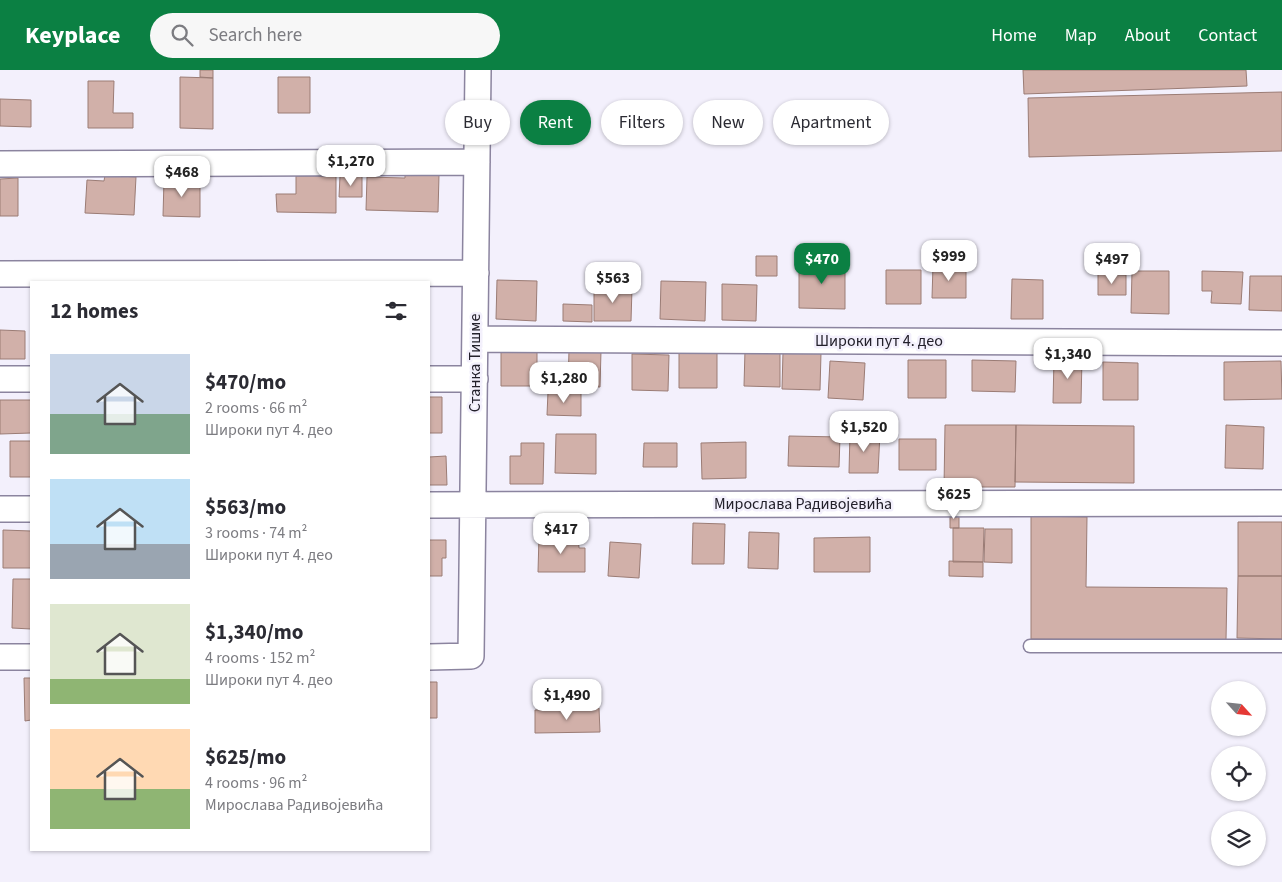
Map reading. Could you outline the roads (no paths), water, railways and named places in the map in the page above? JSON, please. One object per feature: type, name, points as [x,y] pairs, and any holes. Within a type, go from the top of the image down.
[{"type":"street","name":"Станка Тишме","points":[[430,657],[471,656],[478,70]]},
{"type":"street","points":[[0,164],[477,162]]},
{"type":"street","points":[[0,274],[476,272]]},
{"type":"street","name":"Широки пут 4. део","points":[[476,339],[1282,343]]},
{"type":"street","points":[[430,379],[475,379]]},
{"type":"street","points":[[0,380],[30,380]]},
{"type":"street","name":"Мирослава Радивојевића","points":[[430,505],[1282,503]]},
{"type":"street","points":[[0,509],[30,509]]},
{"type":"street","points":[[0,657],[30,657]]},
{"type":"lane","points":[[1030,646],[1282,646]]}]
